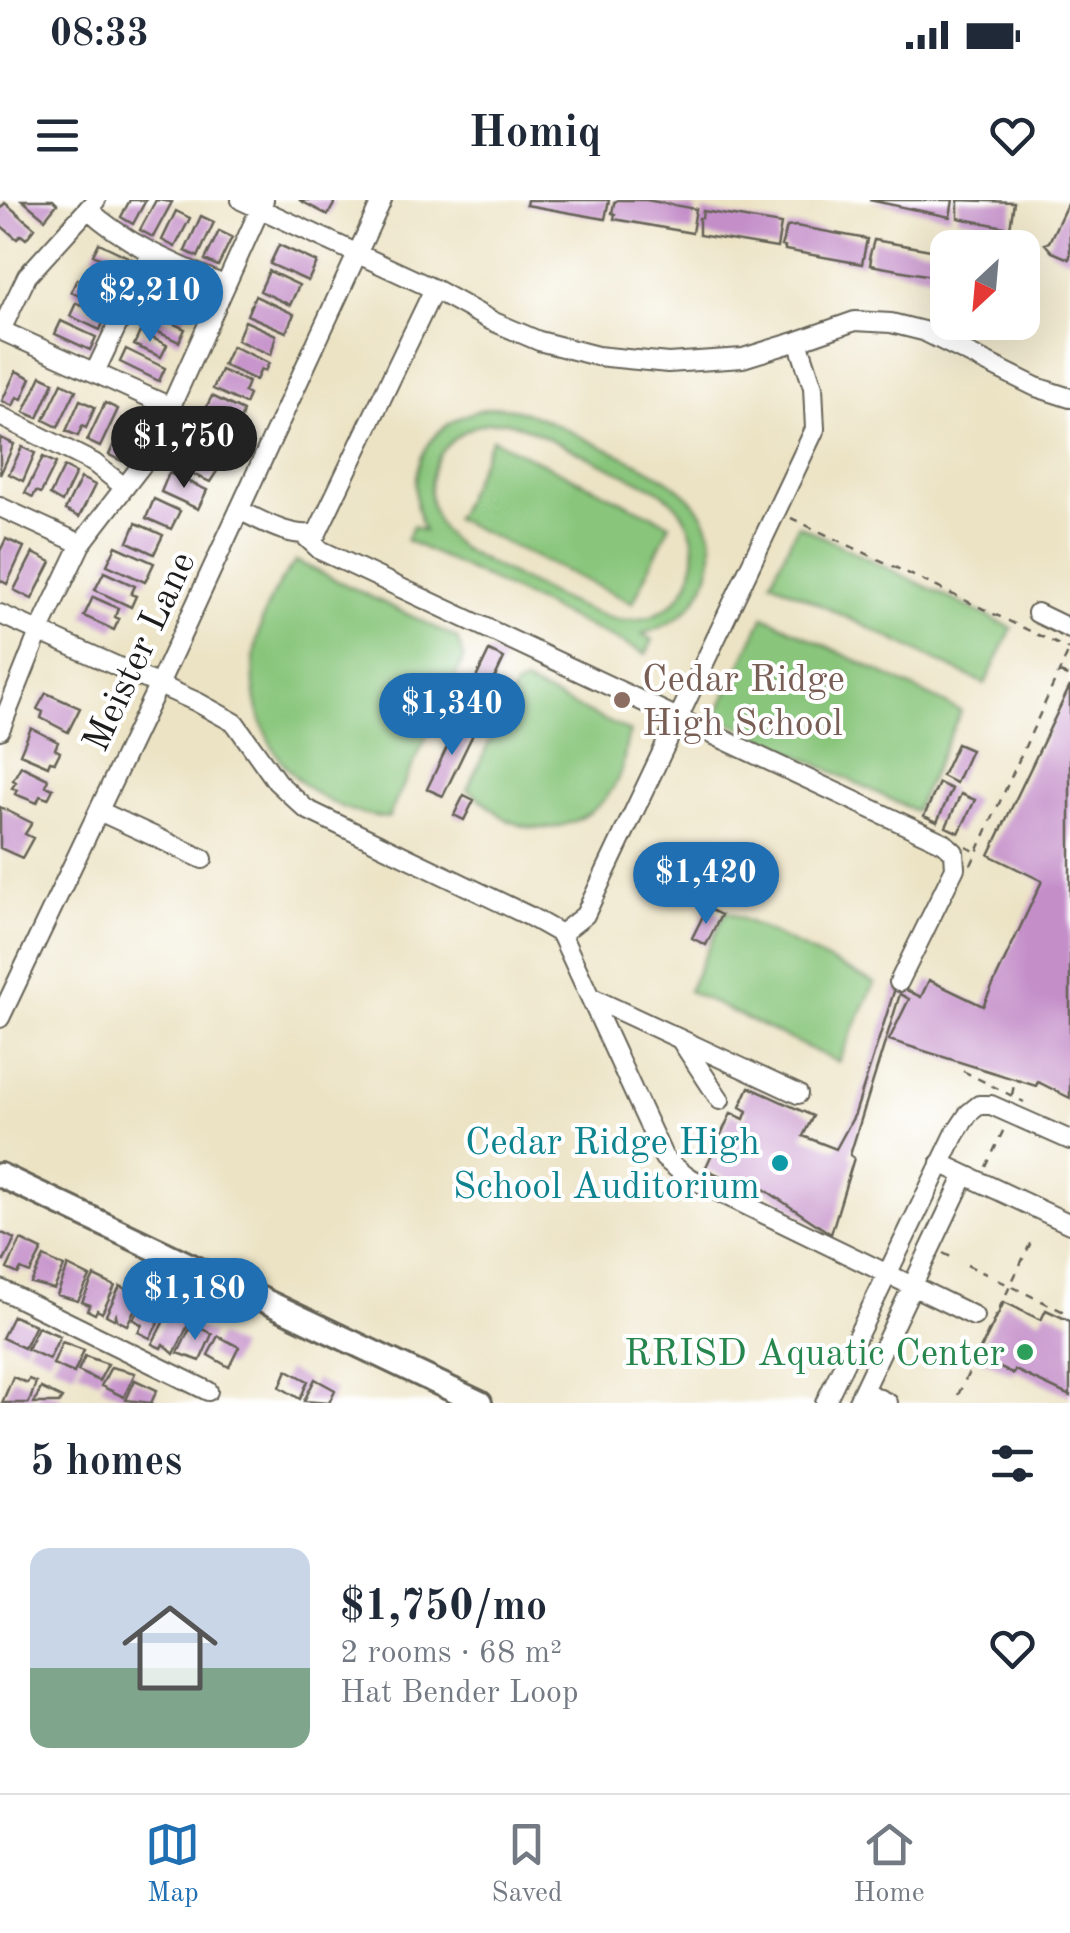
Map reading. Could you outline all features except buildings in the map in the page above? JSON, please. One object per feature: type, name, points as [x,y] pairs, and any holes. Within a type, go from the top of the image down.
[{"type":"main road","points":[[0,1175],[480,1403]]},
{"type":"street","points":[[240,200],[262,205],[524,335],[596,356],[668,363],[743,358],[856,321],[891,323],[922,331],[1036,387],[1070,398]]},
{"type":"street","name":"Meister Lane","points":[[0,1018],[382,200]]},
{"type":"street","points":[[172,408],[0,330],[28,276],[92,205],[114,233],[151,254],[224,285]]},
{"type":"street","points":[[0,730],[39,632],[81,544],[148,457],[262,205]]},
{"type":"street","points":[[95,372],[151,254]]},
{"type":"street","points":[[305,536],[317,534],[324,524],[434,289]]},
{"type":"street","points":[[560,934],[585,915],[814,429],[813,387],[798,341]]},
{"type":"street","points":[[0,416],[94,463],[123,486]]},
{"type":"street","points":[[0,507],[81,544]]},
{"type":"street","points":[[239,510],[305,536],[320,550],[679,716],[951,848],[955,868],[900,982]]},
{"type":"street","points":[[1036,613],[1070,629]]},
{"type":"street","points":[[0,614],[159,684],[235,723],[277,782],[306,809],[560,934],[664,1158],[686,1176],[974,1316]]},
{"type":"street","points":[[99,811],[203,859]]},
{"type":"street","points":[[590,997],[798,1094]]},
{"type":"street","points":[[680,1039],[720,1100]]},
{"type":"street","points":[[826,1403],[940,1162],[968,1112],[980,1105],[1012,1112],[1070,1140]]},
{"type":"street","points":[[940,1162],[974,1173],[1070,1224]]},
{"type":"street","points":[[888,1403],[860,1397],[912,1287],[974,1173]]},
{"type":"street","points":[[0,1289],[208,1391]]},
{"type":"path","points":[[776,511],[1070,650],[970,869]]},
{"type":"path","points":[[1059,672],[1070,677]]},
{"type":"path","points":[[960,844],[977,852]]},
{"type":"path","points":[[963,1071],[1035,1108]]},
{"type":"path","points":[[1012,1097],[1014,1085]]},
{"type":"path","points":[[974,1173],[1008,1120]]},
{"type":"path","points":[[958,1395],[1031,1242]]},
{"type":"path","points":[[936,1250],[955,1259]]},
{"type":"path","points":[[967,1265],[986,1274]]},
{"type":"path","points":[[998,1280],[1070,1315]]},
{"type":"green space","points":[[497,407],[545,420],[660,476],[699,508],[709,529],[712,554],[705,583],[680,616],[642,634],[653,640],[646,654],[406,540],[413,526],[424,531],[415,486],[426,448],[454,421]],"holes":[[[508,422],[656,489],[676,505],[688,525],[694,547],[693,568],[685,588],[671,605],[651,616],[611,618],[571,603],[469,553],[448,536],[435,515],[430,493],[433,471],[443,451],[459,435],[481,425]]]},
{"type":"green space","points":[[492,439],[670,524],[633,603],[455,519]]},
{"type":"green space","points":[[798,525],[1012,628],[985,684],[771,581]]},
{"type":"green space","points":[[296,561],[457,638],[464,658],[388,818],[342,807],[306,786],[278,756],[261,721],[254,681],[257,640],[271,599]]},
{"type":"green space","points":[[764,616],[961,711],[915,811],[716,716]]},
{"type":"green space","points":[[525,683],[630,732],[614,786],[605,799],[578,820],[545,828],[528,827],[500,815],[467,790],[515,687]]},
{"type":"green space","points":[[726,911],[875,983],[838,1062],[688,991]]},
{"type":"place","name":"Cedar Ridge High School","points":[[622,700]]},
{"type":"place","name":"Cedar Ridge High School Auditorium","points":[[780,1163]]},
{"type":"place","name":"RRISD Aquatic Center","points":[[1025,1352]]}]
